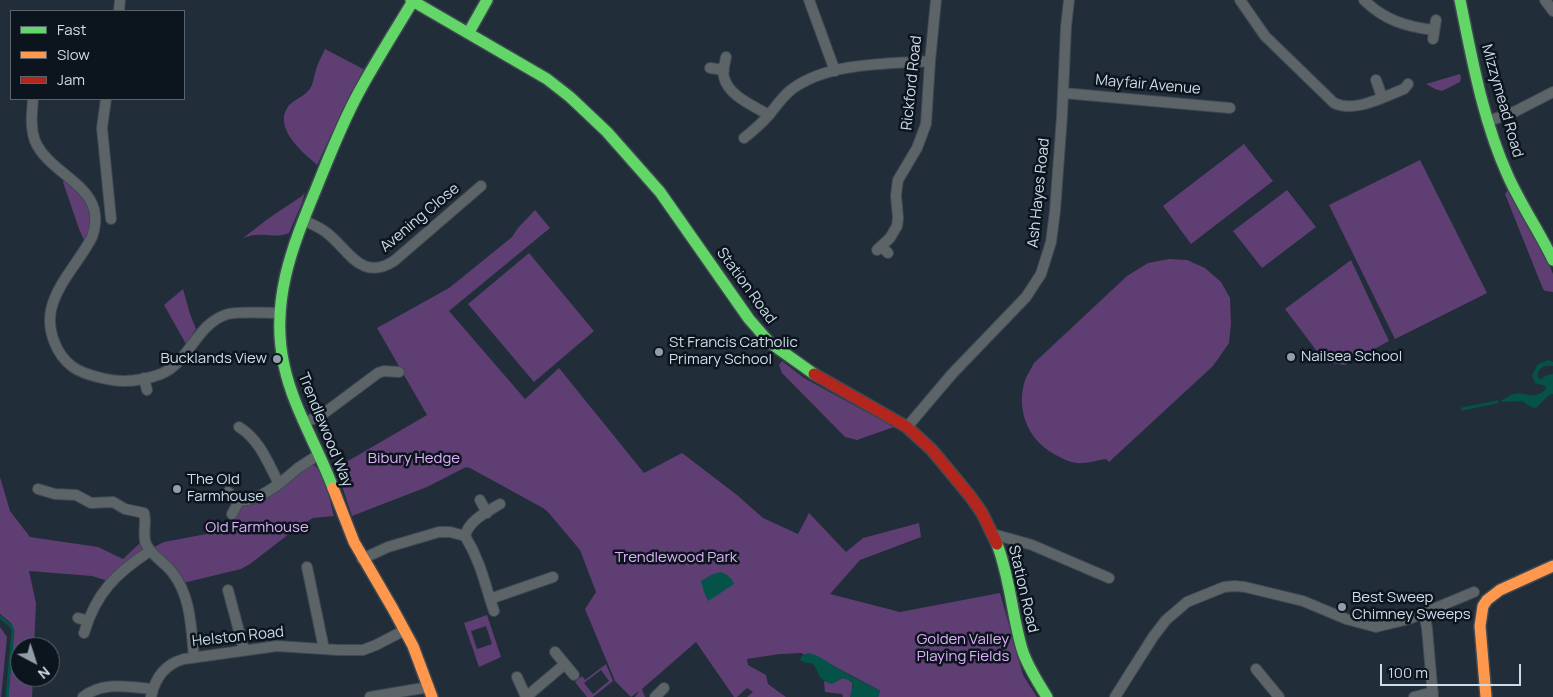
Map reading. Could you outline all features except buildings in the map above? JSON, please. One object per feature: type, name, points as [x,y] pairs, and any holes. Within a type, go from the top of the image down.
[{"type":"street","points":[[469,32],[487,0]]},
{"type":"street","name":"Rickford Road","points":[[882,250],[897,226],[896,195],[898,180],[917,148],[924,130],[936,0]]},
{"type":"street","name":"Ash Hayes Road","points":[[907,427],[952,374],[1026,297],[1042,274],[1051,242],[1055,211],[1069,0]]},
{"type":"street","points":[[1240,0],[1265,36],[1334,103],[1352,108],[1404,89],[1408,84]]},
{"type":"street","points":[[1364,0],[1378,12],[1394,21],[1416,28],[1435,30]]},
{"type":"street","name":"Mizzymead Road","points":[[1460,0],[1479,84],[1497,148],[1509,178],[1543,237],[1553,260]]},
{"type":"street","points":[[1545,0],[1550,11]]},
{"type":"street","name":"Station Road","points":[[412,1],[548,79],[570,97],[606,132],[660,192],[749,319],[769,342],[810,372],[907,427],[929,447],[982,512],[993,534],[1008,580],[1019,641],[1030,669],[1047,697]]},
{"type":"street","name":"Trendlewood Way","points":[[412,1],[359,92],[342,126],[289,256],[281,313],[282,351],[288,382],[352,540],[405,630],[431,692]]},
{"type":"street","points":[[813,2],[835,70]]},
{"type":"street","points":[[726,57],[723,76],[732,90],[769,115]]},
{"type":"street","points":[[744,138],[769,115],[792,89],[818,76],[835,70],[875,64],[930,61]]},
{"type":"street","points":[[710,68],[724,70]]},
{"type":"street","points":[[1376,80],[1382,97]]},
{"type":"street","points":[[1489,121],[1516,111],[1553,92]]},
{"type":"street","name":"Mayfair Avenue","points":[[1063,93],[1230,108]]},
{"type":"street","points":[[33,100],[31,121],[36,143],[48,160],[74,181],[90,198],[95,220],[90,240],[63,283],[53,303],[50,320],[56,347],[76,369],[99,377],[120,381],[131,381],[160,374],[174,365],[186,353],[204,329],[223,316],[231,314],[281,313]]},
{"type":"street","points":[[106,100],[102,128],[111,219]]},
{"type":"street","name":"Avening Close","points":[[303,220],[327,233],[359,264],[368,267],[383,266],[394,261],[481,186]]},
{"type":"street","points":[[304,423],[327,411],[378,373],[384,371],[399,372]]},
{"type":"street","points":[[144,378],[147,390]]},
{"type":"street","points":[[239,427],[256,441],[279,484]]},
{"type":"street","points":[[232,514],[239,501],[257,497],[279,484],[300,466],[318,455]]},
{"type":"street","points":[[38,489],[55,494],[76,495],[91,503],[115,502],[125,509],[143,512],[145,518],[144,539],[150,550],[174,574],[184,594],[189,610],[194,656]]},
{"type":"street","points":[[228,492],[239,501]]},
{"type":"street","points":[[480,500],[487,512]]},
{"type":"street","points":[[465,536],[468,527],[472,523],[500,504]]},
{"type":"street","points":[[362,559],[388,548],[439,532],[450,532],[465,536],[476,556],[494,611]]},
{"type":"street","points":[[993,534],[1032,545],[1108,578]]},
{"type":"street","points":[[84,633],[83,619],[109,583],[150,550]]},
{"type":"street","points":[[1486,697],[1480,626],[1480,615],[1485,604],[1498,590],[1553,566]]},
{"type":"street","points":[[307,567],[314,576],[324,649]]},
{"type":"street","points":[[490,600],[554,577]]},
{"type":"street","points":[[1115,697],[1166,620],[1187,602],[1224,587],[1245,587],[1303,601],[1346,619],[1374,627],[1388,625],[1424,614],[1474,592]]},
{"type":"street","points":[[228,590],[244,650]]},
{"type":"street","points":[[1414,697],[1433,695],[1424,614]]},
{"type":"street","name":"Helston Road","points":[[152,693],[160,675],[169,665],[194,656],[283,646],[363,650],[405,630]]},
{"type":"street","points":[[555,652],[574,674]]},
{"type":"street","points":[[517,677],[526,697],[565,664]]},
{"type":"street","points":[[1257,674],[1280,697]]},
{"type":"street","points":[[83,697],[92,690],[104,687],[152,693]]},
{"type":"street","points":[[652,695],[664,688]]},
{"type":"street","points":[[370,697],[431,692]]},
{"type":"green space","points":[[325,49],[365,70],[338,120],[317,165],[298,147],[287,133],[284,125],[284,116],[289,105],[310,89]]},
{"type":"green space","points":[[1460,74],[1460,82],[1442,91],[1426,84]]},
{"type":"green space","points":[[1244,144],[1273,181],[1191,244],[1163,206]]},
{"type":"green space","points":[[1420,160],[1487,293],[1395,339],[1329,205]]},
{"type":"green space","points":[[65,179],[82,195],[89,211],[89,230],[84,240],[63,182]]},
{"type":"green space","points":[[1287,190],[1316,227],[1262,268],[1233,231]]},
{"type":"green space","points":[[1508,190],[1547,259],[1553,274],[1553,292],[1543,289],[1505,194]]},
{"type":"green space","points":[[305,192],[289,233],[276,236],[254,235],[243,238],[302,196]]},
{"type":"green space","name":"Trendlewood Park","points":[[535,210],[550,228],[449,311],[525,399],[559,368],[644,473],[682,453],[737,495],[763,518],[798,534],[809,513],[846,552],[863,538],[919,523],[921,537],[860,560],[830,594],[900,612],[1000,593],[1023,675],[1037,697],[878,697],[879,690],[809,653],[804,655],[802,653],[747,659],[748,665],[766,675],[768,684],[786,697],[747,697],[753,692],[747,688],[737,697],[734,697],[696,642],[642,689],[645,697],[635,697],[639,691],[631,697],[615,681],[585,609],[596,592],[580,550],[543,508],[466,467],[427,487],[352,516],[336,468],[427,415],[377,328],[449,288],[512,237]]},
{"type":"green space","points":[[529,253],[594,331],[534,382],[468,304]]},
{"type":"green space","points":[[1169,259],[1187,260],[1205,268],[1221,282],[1230,298],[1231,324],[1229,343],[1213,366],[1109,462],[1106,459],[1075,463],[1054,454],[1045,448],[1031,432],[1023,412],[1022,402],[1025,380],[1034,363],[1127,276],[1148,263]]},
{"type":"green space","points":[[1351,260],[1389,341],[1345,365],[1325,362],[1285,309]]},
{"type":"green space","points":[[183,289],[196,329],[186,344],[164,305]]},
{"type":"green space","points":[[782,361],[804,378],[894,427],[857,440],[845,437],[782,373],[779,365]]},
{"type":"green space","name":"Old Farmhouse","points":[[314,465],[325,481],[334,516],[313,518],[241,569],[183,583],[169,562],[154,547],[164,542],[222,531],[243,506],[270,496],[306,466]]},
{"type":"green space","points":[[0,477],[10,511],[30,537],[98,547],[123,559],[141,542],[147,551],[108,581],[92,576],[29,571],[36,603],[34,637],[13,637],[14,630],[11,623],[0,614]]},
{"type":"green space","points":[[487,615],[501,657],[479,667],[464,623]],"holes":[[[486,626],[492,644],[477,649],[471,631]]]},
{"type":"green space","points":[[0,627],[7,637],[1,697],[0,697]]},
{"type":"green space","points":[[606,664],[613,681],[593,697],[587,697],[575,682],[582,676],[585,680]],"holes":[[[601,670],[609,681],[593,694],[584,683]]]},
{"type":"green space","points":[[10,675],[10,687],[32,687],[32,697],[8,697]]},
{"type":"green space","points":[[842,678],[848,679],[852,683],[850,697],[825,692],[824,681],[830,683]]},
{"type":"shaded area","points":[[1549,360],[1553,362],[1553,366],[1540,369],[1538,377],[1540,380],[1547,375],[1553,374],[1553,394],[1549,395],[1536,408],[1522,401],[1502,402],[1502,400],[1518,393],[1534,395],[1542,393],[1546,389],[1545,386],[1535,383],[1532,375],[1538,364]]},
{"type":"shaded area","points":[[720,572],[732,579],[734,584],[708,601],[701,581]]},
{"type":"shaded area","points":[[809,653],[818,656],[849,675],[879,690],[878,697],[850,697],[853,686],[851,681],[843,678],[832,684],[823,680],[813,664],[800,660],[802,656]]},
{"type":"waterway","points":[[1462,409],[1497,402]]},
{"type":"waterway","points":[[0,617],[10,625],[13,631],[7,697]]},
{"type":"traffic: fast","points":[[411,0],[547,79],[570,97],[607,132],[660,192],[749,319],[769,342],[814,374]]},
{"type":"traffic: fast","points":[[469,32],[487,0]]},
{"type":"traffic: fast","points":[[1460,0],[1479,90],[1499,155],[1513,187],[1553,260]]},
{"type":"traffic: fast","points":[[333,488],[293,397],[288,381],[280,342],[282,297],[286,275],[299,232],[341,128],[365,80],[413,1]]},
{"type":"traffic: fast","points":[[997,544],[1005,570],[1022,649],[1030,668],[1047,697]]},
{"type":"traffic: slow","points":[[333,488],[354,542],[413,646],[432,697]]},
{"type":"traffic: slow","points":[[1486,697],[1480,626],[1483,606],[1487,600],[1500,590],[1553,566]]},
{"type":"traffic: jam","points":[[814,374],[907,427],[932,450],[982,513],[997,544]]},
{"type":"place","name":"St Francis Catholic Primary School","points":[[659,352]]},
{"type":"place","name":"Nailsea School","points":[[1291,357]]},
{"type":"place","name":"Bucklands View","points":[[277,359]]},
{"type":"place","name":"The Old Farmhouse","points":[[177,489]]},
{"type":"place","name":"Best Sweep Chimney Sweeps","points":[[1342,607]]},
{"type":"park label","name":"Bibury Hedge","points":[[414,459]]},
{"type":"park label","name":"Golden Valley Playing Fields","points":[[963,648]]}]
